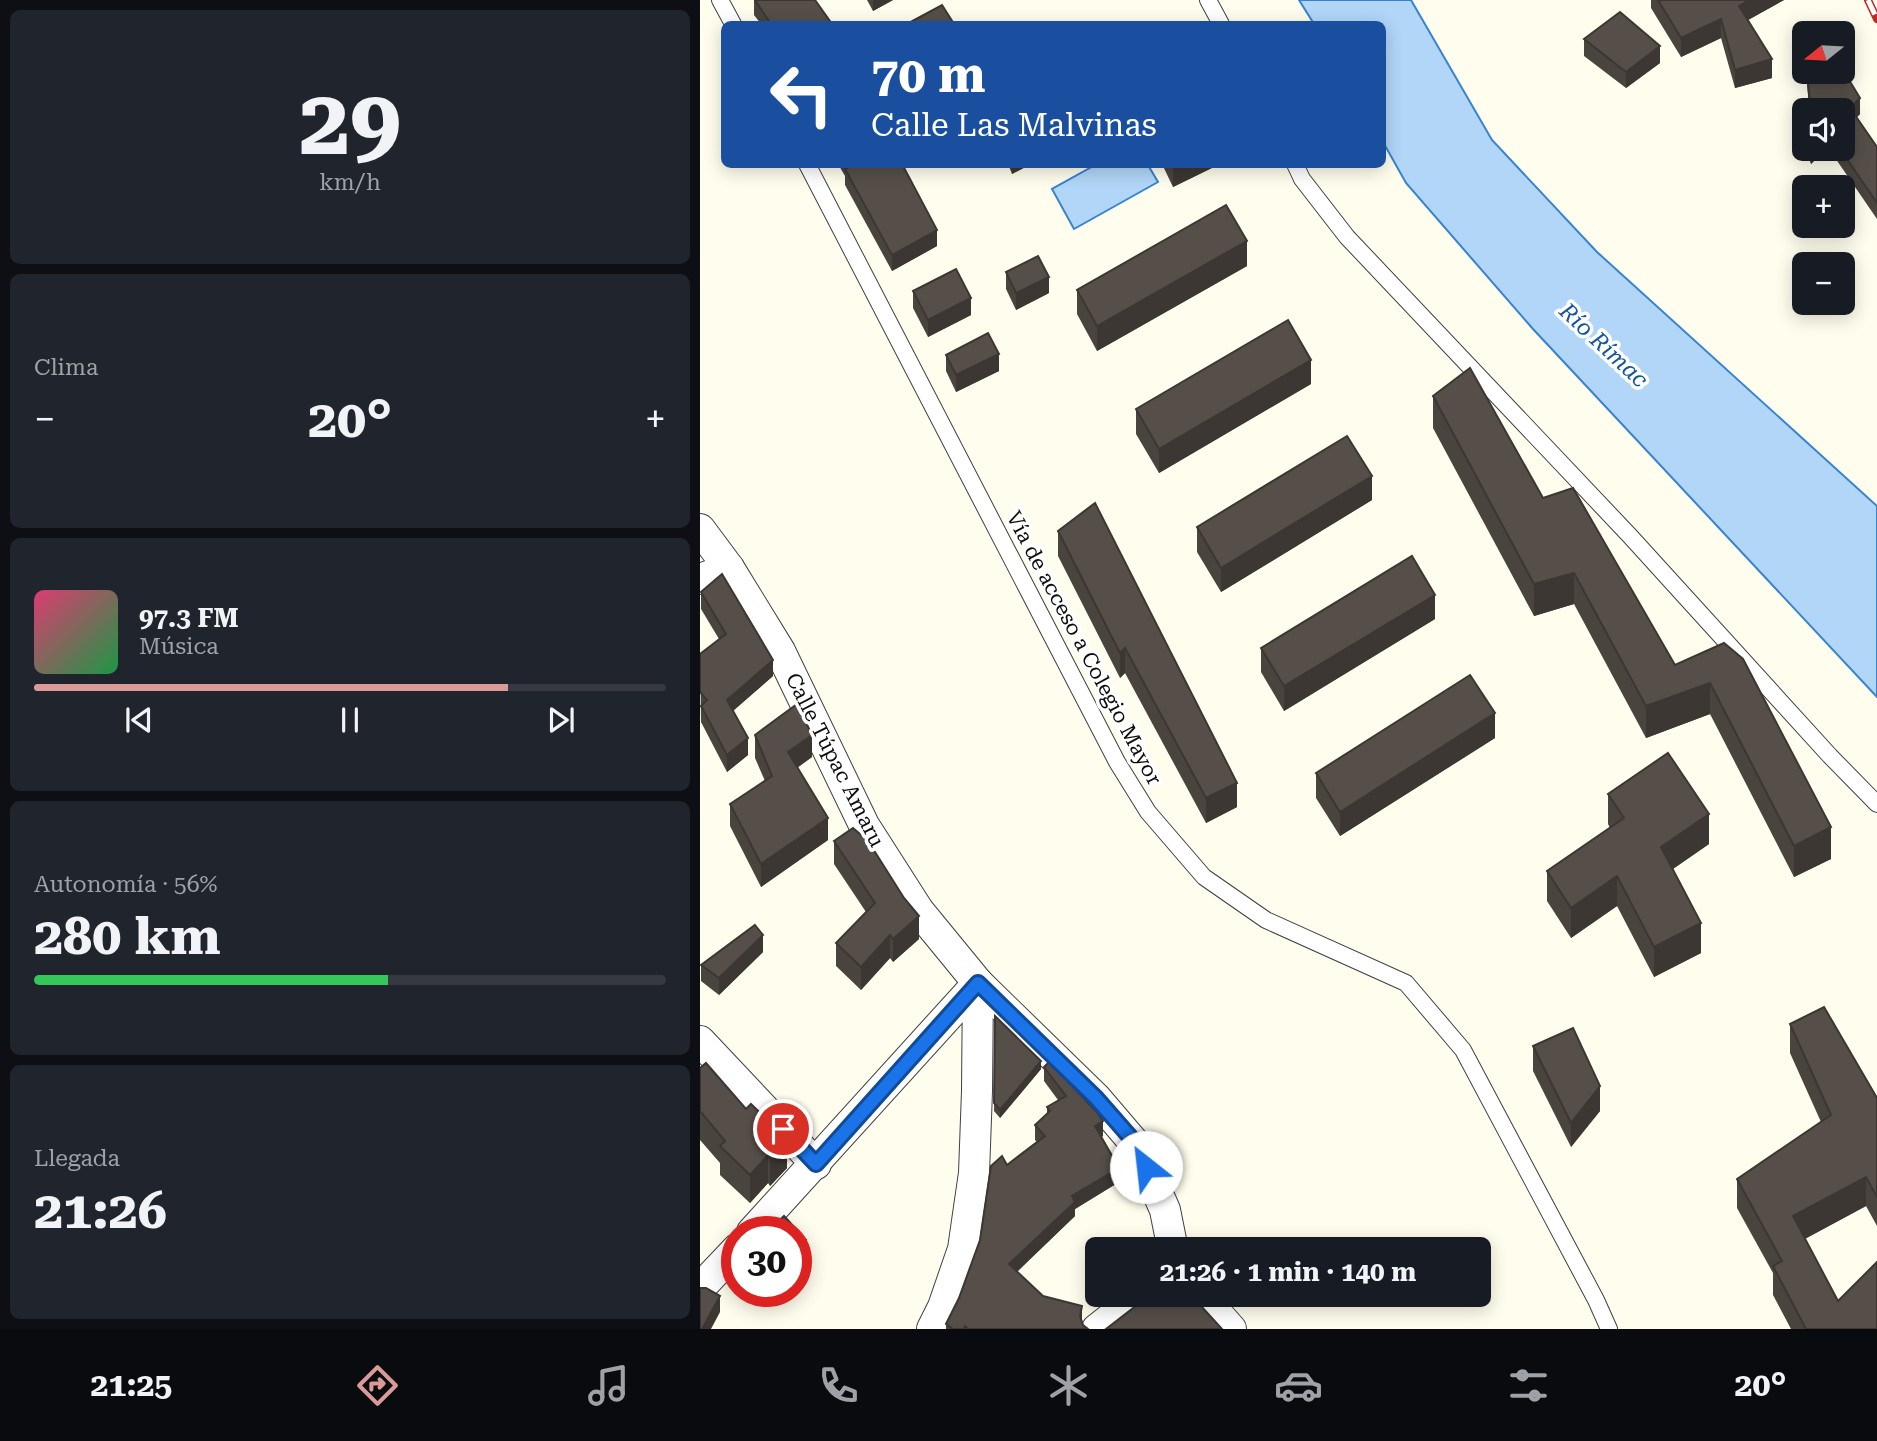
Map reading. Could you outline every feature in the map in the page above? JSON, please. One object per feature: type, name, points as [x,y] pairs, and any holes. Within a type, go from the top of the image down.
[{"type":"street","name":"Calle Túpac Amaru","points":[[700,529],[729,568],[780,650],[864,825],[919,911],[978,983],[1096,1098],[1138,1146],[1165,1210],[1170,1237]]},
{"type":"street","points":[[700,579],[729,568]]},
{"type":"street","points":[[767,1216],[978,983]]},
{"type":"street","points":[[932,1329],[943,1307],[962,1249],[974,1173],[978,983]]},
{"type":"street","points":[[700,1041],[816,1164]]},
{"type":"street","points":[[700,1288],[721,1266]]},
{"type":"street","points":[[1097,1329],[1125,1307]]},
{"type":"street","points":[[1212,1307],[1231,1329]]},
{"type":"lane","points":[[720,0],[731,21]]},
{"type":"lane","points":[[1208,0],[1218,21]]},
{"type":"lane","name":"Vía de acceso a Colegio Mayor","points":[[809,168],[1117,762],[1148,812],[1204,877],[1266,920],[1406,984],[1464,1050],[1609,1329]]},
{"type":"lane","points":[[1297,168],[1302,179],[1346,237],[1630,536],[1877,804]]},
{"type":"water","name":"Río Rímac","points":[[1299,0],[1411,0],[1492,140],[1597,252],[1877,506],[1877,697],[1533,329],[1406,183],[1386,147],[1386,21],[1312,21]]},
{"type":"water","points":[[1090,168],[1150,168],[1158,182],[1074,229],[1052,189]]},
{"type":"building","points":[[755,0],[815,0],[830,21],[769,21]]},
{"type":"building","points":[[1658,0],[1749,0],[1739,6],[1772,59],[1735,70],[1721,19],[1681,38]]},
{"type":"building","points":[[942,5],[952,21],[913,21]]},
{"type":"building","points":[[1620,12],[1660,46],[1626,72],[1584,39]]},
{"type":"building","points":[[1808,84],[1852,84],[1860,98],[1855,103],[1855,98],[1809,98]]},
{"type":"building","points":[[1855,115],[1877,147],[1877,203],[1848,161],[1855,161]]},
{"type":"building","points":[[904,168],[937,230],[892,255],[845,169]]},
{"type":"building","points":[[1226,205],[1247,241],[1097,326],[1077,290]]},
{"type":"building","points":[[1038,256],[1049,277],[1016,293],[1006,272]]},
{"type":"building","points":[[956,269],[971,298],[928,320],[913,291]]},
{"type":"building","points":[[1288,320],[1311,360],[1159,449],[1136,409]]},
{"type":"building","points":[[988,333],[999,354],[956,375],[946,355]]},
{"type":"building","points":[[1470,368],[1543,498],[1573,488],[1675,665],[1724,643],[1743,659],[1831,827],[1794,846],[1710,683],[1646,706],[1574,573],[1534,584],[1433,396]]},
{"type":"building","points":[[1347,436],[1372,476],[1221,568],[1197,527]]},
{"type":"building","points":[[1095,503],[1237,783],[1206,798],[1125,648],[1120,653],[1058,531]]},
{"type":"building","points":[[1412,556],[1435,595],[1284,686],[1261,648]]},
{"type":"building","points":[[722,574],[773,660],[727,700],[748,738],[727,755],[701,706],[707,700],[700,692],[700,654],[726,634],[701,592]]},
{"type":"building","points":[[1470,675],[1495,713],[1340,812],[1316,773]]},
{"type":"building","points":[[797,704],[812,735],[788,752],[828,818],[761,864],[730,804],[772,776],[755,735]]},
{"type":"building","points":[[1668,753],[1709,814],[1661,847],[1701,923],[1654,947],[1617,876],[1571,908],[1547,871],[1624,818],[1608,794]]},
{"type":"building","points":[[853,828],[868,841],[904,898],[919,916],[893,939],[890,935],[861,967],[836,943],[875,903],[834,841]]},
{"type":"building","points":[[755,925],[763,935],[719,978],[701,965]]},
{"type":"building","points":[[1824,1007],[1877,1098],[1877,1197],[1866,1177],[1793,1216],[1838,1301],[1877,1262],[1877,1329],[1806,1329],[1773,1266],[1782,1261],[1737,1179],[1831,1115],[1790,1024]]},
{"type":"building","points":[[995,1016],[1041,1061],[1000,1110],[994,1103]]},
{"type":"building","points":[[1573,1028],[1600,1086],[1571,1123],[1533,1046]]},
{"type":"building","points":[[1049,1062],[1103,1121],[1095,1126],[1119,1168],[1072,1196],[1075,1202],[1009,1264],[1043,1296],[1082,1306],[1080,1316],[1083,1325],[1088,1329],[968,1329],[965,1326],[964,1329],[953,1329],[946,1324],[959,1298],[980,1240],[991,1166],[1002,1156],[1007,1165],[1045,1136],[1035,1125],[1050,1111],[1047,1107],[1066,1096],[1044,1067]]},
{"type":"building","points":[[706,1063],[746,1109],[751,1104],[787,1139],[750,1175],[720,1146],[725,1141],[700,1111],[700,1068]]},
{"type":"building","points":[[700,1288],[706,1288],[720,1296],[702,1329],[700,1329]]},
{"type":"building","points":[[1134,1307],[1202,1307],[1222,1329],[1106,1329]]},
{"type":"railway","points":[[1868,0],[1877,19]]},
{"type":"route","points":[[783,1129],[816,1164],[978,983],[1096,1098],[1138,1146],[1146,1167]]}]
